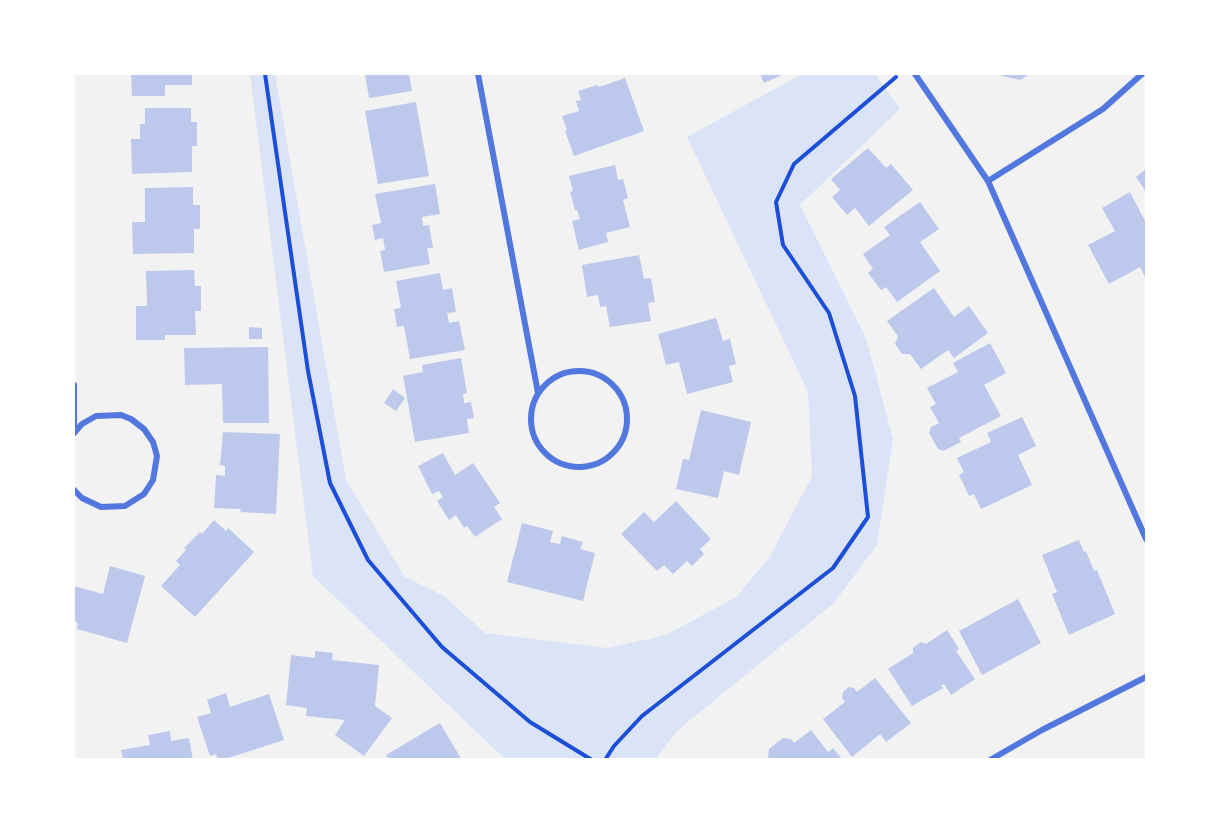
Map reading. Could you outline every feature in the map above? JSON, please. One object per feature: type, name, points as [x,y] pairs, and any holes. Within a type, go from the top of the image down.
[{"type":"street","points":[[478,74],[538,393],[533,402],[530,419],[536,442],[546,456],[564,466],[587,468],[608,458],[621,444],[628,420],[625,403],[617,389],[608,380],[592,372],[575,371],[549,380],[538,393]]},
{"type":"street","points":[[915,74],[988,180],[1146,539]]},
{"type":"street","points":[[988,180],[1103,109],[1142,74]]},
{"type":"street","points":[[74,385],[74,432]]},
{"type":"street","points":[[74,432],[96,416],[121,415],[144,429],[153,442],[157,456],[153,480],[144,494],[125,506],[101,507],[82,498],[74,490]]},
{"type":"street","points":[[990,759],[1146,677]]},
{"type":"path","points":[[266,74],[308,371],[330,483],[368,560],[442,647],[530,722],[592,759]]},
{"type":"path","points":[[605,759],[642,716],[833,567],[868,517],[855,396],[829,313],[783,245],[776,202],[794,164],[896,77]]},
{"type":"shaded area","points":[[250,74],[275,74],[346,480],[405,577],[444,596],[485,633],[607,648],[666,635],[736,597],[769,558],[812,476],[808,392],[687,137],[802,74],[875,74],[900,109],[800,205],[866,338],[893,439],[877,545],[834,603],[678,730],[656,759],[505,759],[313,576]]},
{"type":"building","points":[[131,74],[192,74],[192,85],[165,85],[165,96],[132,96]]},
{"type":"building","points":[[365,74],[409,74],[412,91],[369,98]]},
{"type":"building","points":[[760,74],[784,74],[764,83]]},
{"type":"building","points":[[1000,74],[1030,74],[1020,80]]},
{"type":"building","points":[[625,78],[644,131],[574,156],[562,116],[579,111],[576,101],[581,100],[578,91]]},
{"type":"building","points":[[416,102],[429,176],[378,184],[365,111]]},
{"type":"building","points":[[145,108],[191,108],[191,122],[197,122],[197,146],[192,146],[192,172],[132,174],[131,139],[140,139],[140,124],[145,124]]},
{"type":"building","points":[[868,148],[886,168],[891,164],[913,190],[869,226],[855,208],[847,215],[832,197],[840,190],[831,179]]},
{"type":"building","points":[[615,165],[618,180],[623,179],[628,198],[623,200],[630,227],[606,233],[608,242],[579,250],[572,221],[580,219],[570,192],[573,191],[569,176]]},
{"type":"building","points":[[1146,169],[1146,192],[1136,177]]},
{"type":"building","points":[[435,184],[440,214],[422,217],[423,226],[429,225],[433,248],[427,248],[430,264],[384,272],[380,251],[385,250],[383,238],[375,240],[372,225],[381,223],[375,194]]},
{"type":"building","points":[[193,187],[193,205],[200,205],[200,229],[194,229],[194,253],[133,254],[132,222],[145,222],[145,188]]},
{"type":"building","points":[[1130,192],[1146,223],[1146,279],[1140,267],[1109,284],[1088,245],[1115,231],[1102,208]]},
{"type":"building","points":[[920,202],[939,229],[920,242],[940,271],[897,302],[886,287],[881,290],[868,273],[873,269],[863,254],[890,235],[884,227]]},
{"type":"building","points":[[639,255],[644,279],[651,278],[655,302],[648,303],[651,321],[610,327],[606,306],[600,307],[598,295],[587,297],[582,265]]},
{"type":"building","points":[[194,270],[195,286],[201,286],[201,311],[195,311],[196,335],[165,335],[165,340],[136,340],[136,306],[147,306],[146,271]]},
{"type":"building","points":[[440,273],[443,290],[452,288],[456,312],[447,313],[449,323],[459,321],[465,350],[410,359],[404,326],[397,327],[394,309],[401,308],[396,281]]},
{"type":"building","points":[[934,288],[954,317],[969,306],[988,333],[954,358],[948,350],[921,369],[910,354],[902,354],[895,344],[898,336],[887,321]]},
{"type":"building","points":[[716,318],[723,341],[730,339],[736,364],[729,366],[733,382],[687,394],[679,362],[666,365],[658,334]]},
{"type":"building","points":[[249,327],[262,328],[262,339],[249,339]]},
{"type":"building","points":[[990,343],[1006,373],[984,385],[1001,416],[959,438],[961,442],[943,451],[938,449],[929,433],[931,427],[939,423],[930,407],[936,404],[927,388],[958,372],[953,363]]},
{"type":"building","points":[[268,347],[269,423],[223,423],[222,384],[185,385],[184,348]]},
{"type":"building","points":[[461,358],[467,393],[463,394],[464,403],[471,402],[474,418],[467,419],[469,433],[415,442],[403,376],[423,372],[422,365]]},
{"type":"building","points":[[393,389],[405,398],[396,411],[384,403]]},
{"type":"building","points":[[701,410],[751,422],[739,475],[724,471],[718,498],[676,489],[683,459],[689,460]]},
{"type":"building","points":[[1022,417],[1036,446],[1018,455],[1032,485],[981,509],[974,494],[969,496],[959,475],[964,472],[957,458],[991,442],[987,433]]},
{"type":"building","points":[[223,432],[280,434],[276,514],[214,508],[216,475],[225,476],[225,466],[220,465]]},
{"type":"building","points":[[443,453],[455,475],[473,463],[500,503],[494,507],[502,519],[475,537],[467,526],[464,528],[456,515],[449,520],[437,501],[443,497],[439,491],[432,494],[418,466]]},
{"type":"building","points":[[676,501],[711,539],[700,549],[704,554],[692,566],[687,561],[673,574],[664,565],[657,571],[621,534],[644,512],[654,522]]},
{"type":"building","points":[[214,520],[226,531],[228,528],[254,552],[195,617],[161,586],[180,565],[176,561],[186,550],[184,548],[200,532],[202,534]]},
{"type":"building","points":[[522,523],[553,531],[550,542],[560,544],[562,536],[583,542],[580,549],[595,553],[583,601],[507,582]]},
{"type":"building","points":[[1079,540],[1094,571],[1097,570],[1115,614],[1069,635],[1052,594],[1057,592],[1042,555]]},
{"type":"building","points":[[110,566],[145,576],[127,643],[77,629],[78,623],[74,621],[74,586],[103,594]]},
{"type":"building","points":[[1018,599],[1041,643],[982,675],[959,631]]},
{"type":"building","points":[[947,630],[959,649],[956,651],[975,679],[951,695],[944,684],[941,686],[943,688],[912,706],[888,669],[913,653],[913,648],[921,642],[926,644]]},
{"type":"building","points":[[315,651],[333,653],[332,660],[379,665],[375,706],[392,718],[364,756],[335,735],[345,720],[306,716],[307,708],[286,705],[291,655],[315,658]]},
{"type":"building","points":[[875,678],[911,723],[886,742],[880,734],[852,757],[823,719],[845,702],[842,698],[843,692],[849,687],[854,688],[857,692]]},
{"type":"building","points":[[226,693],[230,707],[269,694],[284,740],[222,760],[218,760],[216,754],[210,756],[197,717],[211,713],[207,700]]},
{"type":"building","points":[[440,723],[462,760],[389,760],[386,755]]},
{"type":"building","points":[[811,730],[828,752],[833,748],[843,760],[770,760],[769,749],[783,738],[791,739],[794,743]]},
{"type":"building","points":[[170,731],[171,741],[189,738],[193,760],[123,760],[121,750],[150,745],[148,735]]}]
